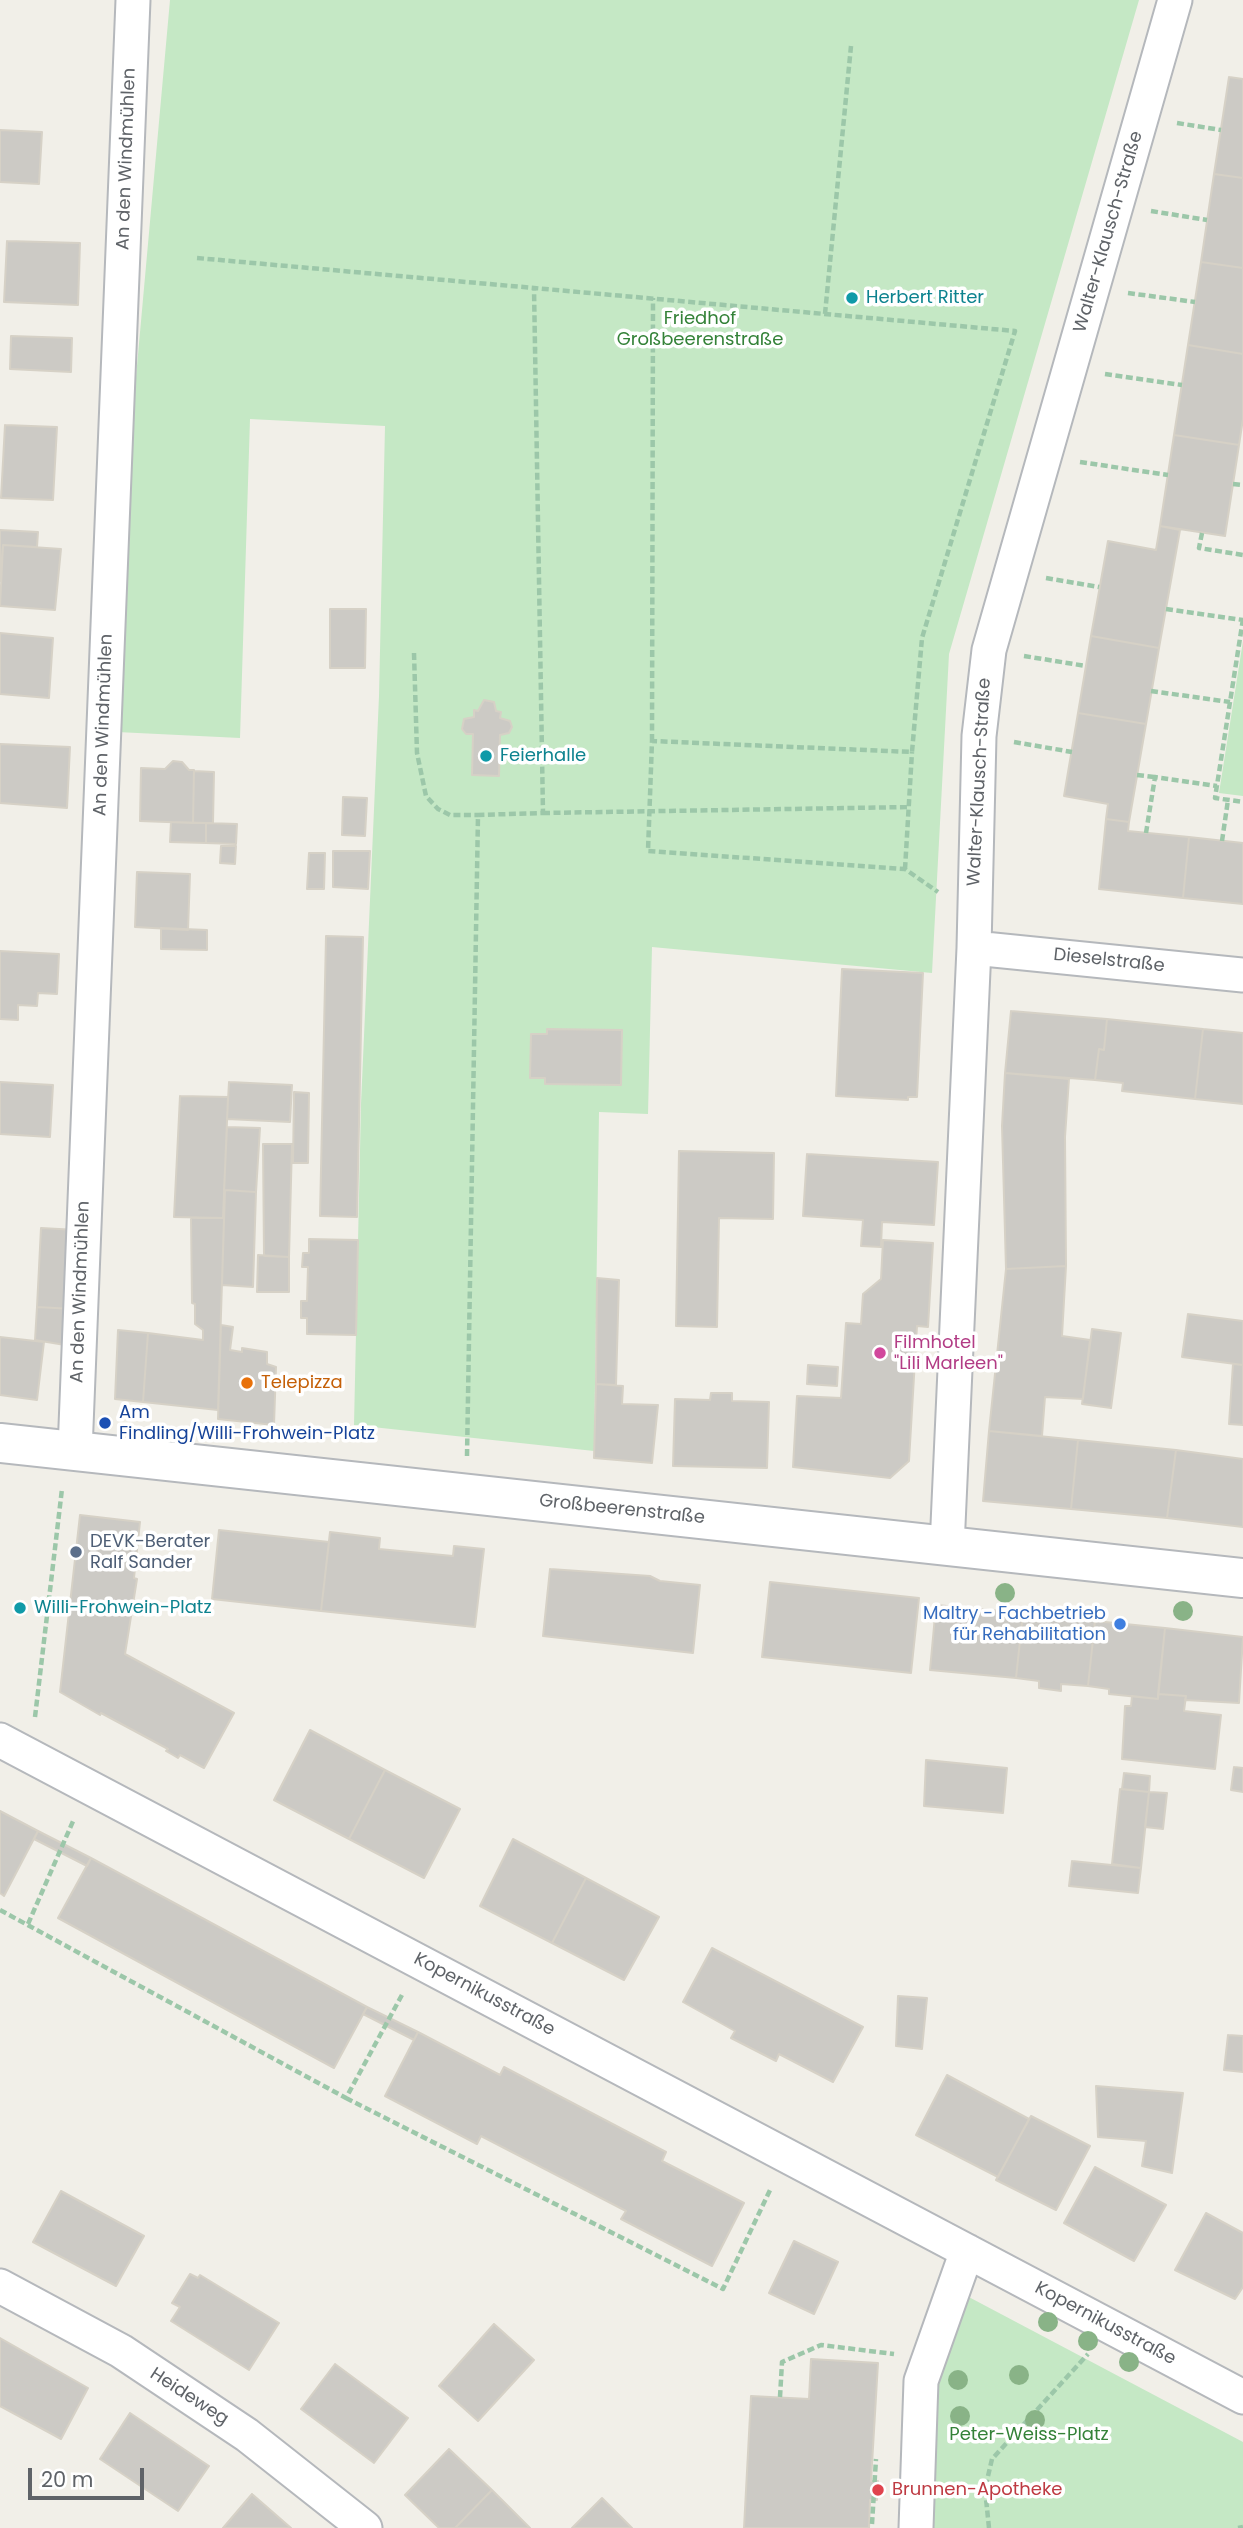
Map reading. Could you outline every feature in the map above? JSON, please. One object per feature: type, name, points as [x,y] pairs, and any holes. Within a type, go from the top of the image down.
[{"type":"street","name":"An den Windmühlen","points":[[70,1450],[133,0]]},
{"type":"street","name":"Walter-Klausch-Straße","points":[[947,1547],[974,948],[979,736],[989,650],[1175,0]]},
{"type":"street","name":"Dieselstraße","points":[[974,948],[1243,975]]},
{"type":"street","name":"Großbeerenstraße","points":[[0,1443],[1243,1578]]},
{"type":"street","name":"Kopernikusstraße","points":[[0,1740],[1243,2397]]},
{"type":"street","points":[[916,2528],[921,2381],[967,2251]]},
{"type":"street","name":"Heideweg","points":[[0,2286],[121,2351],[236,2427],[365,2528]]},
{"type":"path","points":[[825,314],[851,46]]},
{"type":"path","points":[[1142,118],[1221,130]]},
{"type":"path","points":[[1116,206],[1207,219]]},
{"type":"path","points":[[197,258],[1015,331],[922,638],[905,869]]},
{"type":"path","points":[[1093,287],[1195,302]]},
{"type":"path","points":[[534,288],[543,813]]},
{"type":"path","points":[[653,298],[652,741],[648,851],[905,869],[936,892],[974,898]]},
{"type":"path","points":[[1069,368],[1182,386]]},
{"type":"path","points":[[1044,457],[1168,475]]},
{"type":"path","points":[[1233,484],[1243,485]]},
{"type":"path","points":[[1202,533],[1199,548],[1243,555]]},
{"type":"path","points":[[1011,572],[1099,587]]},
{"type":"path","points":[[1166,609],[1243,620],[1215,798],[1243,802]]},
{"type":"path","points":[[989,650],[1086,666]]},
{"type":"path","points":[[414,653],[417,753],[426,796],[438,809],[450,815],[909,807]]},
{"type":"path","points":[[1152,691],[1230,702]]},
{"type":"path","points":[[979,736],[1072,752]]},
{"type":"path","points":[[652,741],[912,752]]},
{"type":"path","points":[[1138,775],[1217,786]]},
{"type":"path","points":[[1146,833],[1154,777]]},
{"type":"path","points":[[1222,841],[1228,800]]},
{"type":"path","points":[[463,1492],[469,1423],[478,815]]},
{"type":"path","points":[[30,1756],[70,1450]]},
{"type":"path","points":[[28,1924],[88,1786]]},
{"type":"path","points":[[0,1910],[346,2098],[723,2289],[786,2156]]},
{"type":"path","points":[[346,2098],[420,1962]]},
{"type":"path","points":[[989,2528],[985,2489],[992,2459],[1112,2328]]},
{"type":"path","points":[[780,2397],[782,2362],[821,2344],[929,2360]]},
{"type":"path","points":[[872,2524],[876,2459]]},
{"type":"path","points":[[955,2490],[985,2489]]},
{"type":"path","points":[[1238,2528],[1243,2527]]},
{"type":"green space","name":"Friedhof Großbeerenstraße","points":[[170,0],[1139,0],[949,654],[932,973],[652,947],[648,1114],[599,1112],[594,1451],[354,1425],[361,1104],[379,696],[385,426],[250,419],[240,738],[117,732],[133,410]]},
{"type":"green space","points":[[1243,641],[1243,796],[1219,793]]},
{"type":"green space","name":"Peter-Weiss-Platz","points":[[965,2295],[1243,2442],[1243,2528],[929,2528],[937,2349]]},
{"type":"building","points":[[1229,77],[1243,79],[1243,178],[1214,174]]},
{"type":"building","points":[[0,130],[42,132],[39,184],[0,182]]},
{"type":"building","points":[[1214,174],[1243,178],[1243,268],[1201,262]]},
{"type":"building","points":[[7,241],[80,243],[78,305],[4,302]]},
{"type":"building","points":[[1201,262],[1243,268],[1243,354],[1188,345]]},
{"type":"building","points":[[11,336],[72,338],[71,372],[10,369]]},
{"type":"building","points":[[1188,345],[1243,354],[1243,419],[1239,445],[1174,435]]},
{"type":"building","points":[[5,425],[57,427],[53,500],[1,498]]},
{"type":"building","points":[[1174,435],[1239,445],[1225,536],[1160,526]]},
{"type":"building","points":[[1160,526],[1180,530],[1159,648],[1091,636],[1108,541],[1156,550]]},
{"type":"building","points":[[0,530],[38,532],[37,547],[3,545],[0,581]]},
{"type":"building","points":[[3,545],[61,549],[55,610],[0,606]]},
{"type":"building","points":[[330,609],[366,609],[365,668],[330,668]]},
{"type":"building","points":[[0,633],[53,638],[49,698],[0,694]]},
{"type":"building","points":[[1091,636],[1159,648],[1146,724],[1078,713]]},
{"type":"building","name":"Feierhalle","points":[[484,700],[494,702],[496,711],[501,712],[500,718],[510,721],[512,727],[509,733],[500,735],[499,776],[472,775],[473,734],[466,734],[462,729],[464,719],[474,717],[474,710],[478,711]]},
{"type":"building","points":[[1078,713],[1146,724],[1129,822],[1106,819],[1108,804],[1064,796]]},
{"type":"building","points":[[0,744],[70,747],[67,808],[0,803]]},
{"type":"building","points":[[173,761],[182,762],[189,770],[194,770],[193,823],[140,821],[141,768],[165,769]]},
{"type":"building","points":[[194,771],[214,772],[213,823],[193,823]]},
{"type":"building","points":[[343,797],[367,798],[365,836],[342,835]]},
{"type":"building","points":[[1106,819],[1129,822],[1128,831],[1189,837],[1183,898],[1099,889]]},
{"type":"building","points":[[171,822],[206,823],[206,843],[170,842]]},
{"type":"building","points":[[206,823],[237,824],[236,844],[206,843]]},
{"type":"building","points":[[1189,837],[1243,843],[1243,904],[1183,898]]},
{"type":"building","points":[[221,846],[236,846],[235,864],[220,863]]},
{"type":"building","points":[[333,851],[370,851],[368,889],[333,887]]},
{"type":"building","points":[[309,853],[325,853],[324,889],[307,889]]},
{"type":"building","points":[[137,872],[190,874],[188,930],[135,927]]},
{"type":"building","points":[[161,928],[207,930],[207,950],[161,949]]},
{"type":"building","points":[[326,936],[363,937],[357,1217],[320,1216]]},
{"type":"building","points":[[0,951],[59,954],[57,994],[38,993],[37,1006],[18,1005],[18,1020],[0,1019]]},
{"type":"building","points":[[842,969],[923,973],[917,1097],[908,1097],[908,1100],[836,1096]]},
{"type":"building","points":[[1011,1011],[1107,1019],[1104,1050],[1099,1049],[1095,1080],[1005,1073]]},
{"type":"building","points":[[1107,1019],[1203,1029],[1195,1099],[1122,1091],[1123,1083],[1095,1080],[1099,1049],[1104,1050]]},
{"type":"building","points":[[547,1029],[622,1030],[621,1085],[545,1084],[545,1078],[530,1078],[531,1034],[547,1034]]},
{"type":"building","points":[[1203,1029],[1243,1033],[1243,1104],[1195,1099]]},
{"type":"building","points":[[1005,1073],[1069,1079],[1065,1137],[1066,1266],[1006,1269],[1002,1126]]},
{"type":"building","points":[[0,1082],[53,1085],[50,1137],[0,1134]]},
{"type":"building","points":[[229,1082],[292,1085],[290,1122],[227,1119]]},
{"type":"building","points":[[294,1092],[309,1093],[308,1163],[293,1163]]},
{"type":"building","points":[[180,1096],[228,1097],[223,1218],[174,1217]]},
{"type":"building","points":[[227,1127],[260,1128],[256,1192],[224,1190]]},
{"type":"building","points":[[263,1144],[292,1144],[289,1257],[264,1256]]},
{"type":"building","points":[[679,1151],[774,1153],[773,1219],[719,1218],[717,1327],[676,1326]]},
{"type":"building","points":[[807,1154],[938,1162],[934,1225],[882,1222],[881,1247],[861,1246],[863,1220],[803,1216]]},
{"type":"building","points":[[225,1190],[256,1192],[253,1287],[222,1285]]},
{"type":"building","points":[[191,1218],[224,1218],[218,1410],[143,1402],[148,1333],[203,1340],[203,1330],[195,1324],[195,1304],[192,1303]]},
{"type":"building","points":[[41,1228],[77,1230],[73,1309],[37,1307]]},
{"type":"building","points":[[309,1239],[358,1240],[356,1335],[307,1334],[307,1318],[301,1318],[301,1301],[307,1301],[308,1267],[302,1267],[303,1253],[309,1253]]},
{"type":"building","name":"Filmhotel \"Lili Marleen\"","points":[[883,1240],[933,1243],[928,1327],[917,1326],[909,1461],[890,1478],[793,1467],[797,1396],[841,1398],[846,1323],[861,1324],[863,1294],[881,1279]]},
{"type":"building","points":[[258,1255],[289,1257],[289,1292],[257,1292]]},
{"type":"building","points":[[1066,1266],[1062,1336],[1090,1340],[1083,1399],[1045,1397],[1042,1436],[989,1431],[1006,1269]]},
{"type":"building","points":[[597,1278],[619,1280],[616,1385],[596,1384]]},
{"type":"building","points":[[37,1307],[73,1309],[71,1346],[35,1340]]},
{"type":"building","points":[[1188,1314],[1243,1321],[1243,1365],[1182,1357]]},
{"type":"building","points":[[221,1325],[233,1327],[230,1350],[242,1352],[242,1348],[267,1352],[267,1364],[276,1367],[274,1425],[218,1419]]},
{"type":"building","points":[[1092,1329],[1121,1333],[1111,1408],[1082,1404]]},
{"type":"building","points":[[118,1330],[148,1333],[143,1402],[115,1399]]},
{"type":"building","points":[[0,1337],[44,1342],[37,1400],[0,1395]]},
{"type":"building","points":[[1233,1364],[1243,1365],[1243,1425],[1229,1424]]},
{"type":"building","points":[[808,1365],[838,1367],[837,1386],[807,1384]]},
{"type":"building","points":[[596,1384],[623,1386],[622,1404],[658,1405],[652,1463],[594,1458]]},
{"type":"building","points":[[711,1393],[732,1393],[732,1401],[769,1402],[767,1468],[673,1466],[675,1399],[710,1400]]},
{"type":"building","points":[[989,1431],[1078,1440],[1071,1509],[983,1501]]},
{"type":"building","points":[[1078,1440],[1176,1450],[1167,1518],[1071,1509]]},
{"type":"building","points":[[1176,1450],[1243,1459],[1243,1527],[1167,1518]]},
{"type":"building","points":[[80,1515],[140,1522],[134,1578],[137,1579],[125,1654],[234,1713],[204,1768],[180,1755],[178,1758],[166,1751],[168,1749],[60,1692]]},
{"type":"building","points":[[219,1530],[329,1542],[321,1611],[212,1599]]},
{"type":"building","points":[[330,1532],[380,1538],[379,1549],[453,1556],[454,1546],[484,1549],[475,1627],[321,1611]]},
{"type":"building","points":[[550,1569],[650,1576],[660,1581],[700,1585],[693,1653],[543,1636]]},
{"type":"building","points":[[770,1582],[919,1598],[911,1673],[762,1657]]},
{"type":"building","points":[[936,1605],[1023,1613],[1016,1678],[930,1670]]},
{"type":"building","points":[[1023,1613],[1095,1621],[1088,1686],[1061,1684],[1061,1691],[1039,1688],[1039,1681],[1016,1678]]},
{"type":"building","points":[[1095,1621],[1165,1628],[1158,1699],[1109,1694],[1109,1689],[1088,1686]]},
{"type":"building","points":[[1165,1628],[1243,1637],[1239,1703],[1185,1700],[1186,1696],[1158,1694]]},
{"type":"building","points":[[1158,1694],[1186,1696],[1184,1711],[1221,1715],[1215,1769],[1122,1759],[1125,1706],[1131,1706],[1132,1696],[1158,1699]]},
{"type":"building","points":[[310,1730],[385,1770],[349,1839],[274,1800]]},
{"type":"building","points":[[926,1760],[1007,1768],[1003,1813],[924,1806]]},
{"type":"building","points":[[1234,1767],[1243,1768],[1243,1792],[1231,1790]]},
{"type":"building","points":[[385,1770],[460,1809],[424,1878],[349,1839]]},
{"type":"building","points":[[1124,1773],[1150,1776],[1149,1792],[1122,1789]]},
{"type":"building","points":[[1120,1789],[1149,1792],[1141,1868],[1112,1864]]},
{"type":"building","points":[[1149,1792],[1167,1793],[1163,1829],[1145,1827]]},
{"type":"building","points":[[0,1811],[38,1831],[4,1896],[0,1893]]},
{"type":"building","points":[[38,1831],[91,1858],[87,1866],[34,1839]]},
{"type":"building","points":[[513,1839],[586,1878],[552,1943],[480,1906]]},
{"type":"building","points":[[91,1858],[367,2007],[334,2068],[58,1918]]},
{"type":"building","points":[[1072,1861],[1141,1868],[1138,1893],[1069,1886]]},
{"type":"building","points":[[586,1878],[659,1917],[624,1980],[552,1943]]},
{"type":"building","points":[[712,1948],[863,2027],[833,2082],[779,2054],[776,2061],[731,2038],[735,2031],[683,2002]]},
{"type":"building","points":[[898,1996],[927,1998],[922,2049],[896,2046]]},
{"type":"building","points":[[367,2007],[418,2032],[414,2040],[363,2014]]},
{"type":"building","points":[[418,2032],[500,2075],[504,2067],[666,2152],[662,2161],[744,2203],[712,2266],[621,2219],[626,2211],[481,2136],[477,2144],[385,2096]]},
{"type":"building","points":[[1228,2035],[1243,2036],[1243,2072],[1224,2070]]},
{"type":"building","points":[[947,2075],[1029,2119],[998,2177],[916,2135]]},
{"type":"building","points":[[1096,2086],[1183,2093],[1172,2173],[1142,2166],[1146,2141],[1098,2137]]},
{"type":"building","points":[[1031,2116],[1090,2146],[1056,2210],[996,2180]]},
{"type":"building","points":[[1095,2167],[1166,2205],[1134,2261],[1064,2223]]},
{"type":"building","points":[[61,2191],[144,2236],[116,2286],[33,2242]]},
{"type":"building","points":[[1206,2213],[1243,2233],[1243,2287],[1235,2299],[1175,2270]]},
{"type":"building","points":[[794,2241],[838,2262],[814,2314],[769,2293]]},
{"type":"building","points":[[190,2274],[198,2278],[200,2275],[279,2323],[249,2370],[171,2321],[180,2307],[172,2303]]},
{"type":"building","points":[[494,2324],[534,2360],[478,2421],[439,2386]]},
{"type":"building","points":[[0,2338],[88,2388],[61,2439],[0,2406]]},
{"type":"building","points":[[811,2359],[878,2363],[871,2481],[878,2481],[877,2500],[870,2500],[869,2528],[744,2528],[751,2396],[809,2399]]},
{"type":"building","points":[[335,2364],[408,2418],[374,2463],[301,2409]]},
{"type":"building","points":[[130,2413],[209,2466],[178,2511],[100,2459]]},
{"type":"building","points":[[449,2449],[492,2490],[455,2528],[439,2528],[405,2495]]},
{"type":"building","points":[[492,2490],[530,2528],[455,2528]]},
{"type":"building","points":[[252,2494],[291,2528],[223,2528]]},
{"type":"building","points":[[602,2498],[632,2528],[572,2528]]},
{"type":"place","name":"Herbert Ritter","points":[[852,298]]},
{"type":"place","name":"Feierhalle","points":[[486,756]]},
{"type":"place","name":"Filmhotel \"Lili Marleen\"","points":[[880,1353]]},
{"type":"place","name":"Telepizza","points":[[247,1383]]},
{"type":"place","name":"Am Findling/Willi-Frohwein-Platz","points":[[105,1423]]},
{"type":"place","name":"DEVK-Berater Ralf Sander","points":[[76,1552]]},
{"type":"place","name":"Willi-Frohwein-Platz","points":[[20,1608]]},
{"type":"place","name":"Maltry - Fachbetrieb für Rehabilitation","points":[[1120,1624]]},
{"type":"place","name":"Brunnen-Apotheke","points":[[878,2490]]}]
